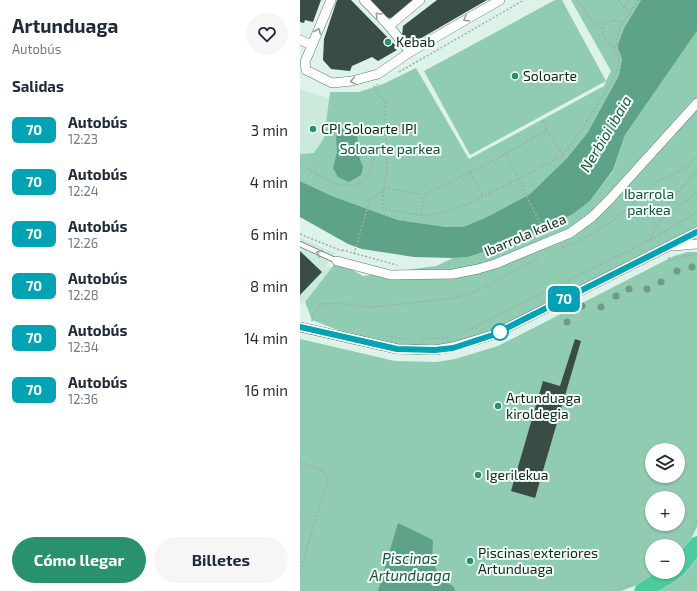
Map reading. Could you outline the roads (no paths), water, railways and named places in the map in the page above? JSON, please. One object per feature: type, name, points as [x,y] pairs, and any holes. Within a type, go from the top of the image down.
[{"type":"highway","points":[[685,560],[697,545]]},
{"type":"highway","points":[[643,591],[662,579]]},
{"type":"street","points":[[331,0],[305,62],[306,70],[332,83],[352,81],[378,74],[410,52],[500,0]]},
{"type":"street","points":[[364,0],[389,26],[410,52]]},
{"type":"street","points":[[389,26],[420,0]]},
{"type":"street","points":[[300,40],[312,45]]},
{"type":"street","name":"Ibarrola kalea","points":[[337,261],[391,275],[453,274],[495,264],[570,233],[592,217],[649,158],[697,103]]},
{"type":"street","points":[[300,327],[397,349],[435,350],[453,348],[493,335],[697,232]]},
{"type":"street","points":[[668,247],[697,244]]},
{"type":"lane","points":[[300,244],[337,261]]},
{"type":"water","name":"Nerbioi ibaia","points":[[641,0],[697,0],[697,31],[625,135],[613,170],[590,201],[573,214],[539,231],[493,249],[468,257],[453,258],[414,257],[362,249],[348,244],[300,217],[300,181],[332,196],[398,220],[446,227],[463,227],[487,217],[530,194],[567,158],[588,132],[619,75],[622,59],[618,49],[618,44],[624,28]]},
{"type":"water","points":[[342,128],[349,128],[357,134],[358,154],[363,167],[361,175],[349,182],[338,177],[333,168],[337,152],[336,134]]},
{"type":"water","name":"Piscinas Artunduaga","points":[[398,523],[433,540],[432,560],[440,578],[454,587],[455,591],[378,591]]},
{"type":"place","name":"Kebab","points":[[388,42]]},
{"type":"place","name":"Soloarte","points":[[515,76]]},
{"type":"place","name":"CPI Soloarte IPI","points":[[313,129]]},
{"type":"place","name":"Artunduaga kiroldegia","points":[[498,406]]},
{"type":"place","name":"Igerilekua","points":[[478,475]]},
{"type":"place","name":"Piscinas exteriores Artunduaga","points":[[470,561]]},
{"type":"park label","name":"Soloarte parkea","points":[[390,149]]},
{"type":"park label","name":"Ibarrola parkea","points":[[649,202]]}]
